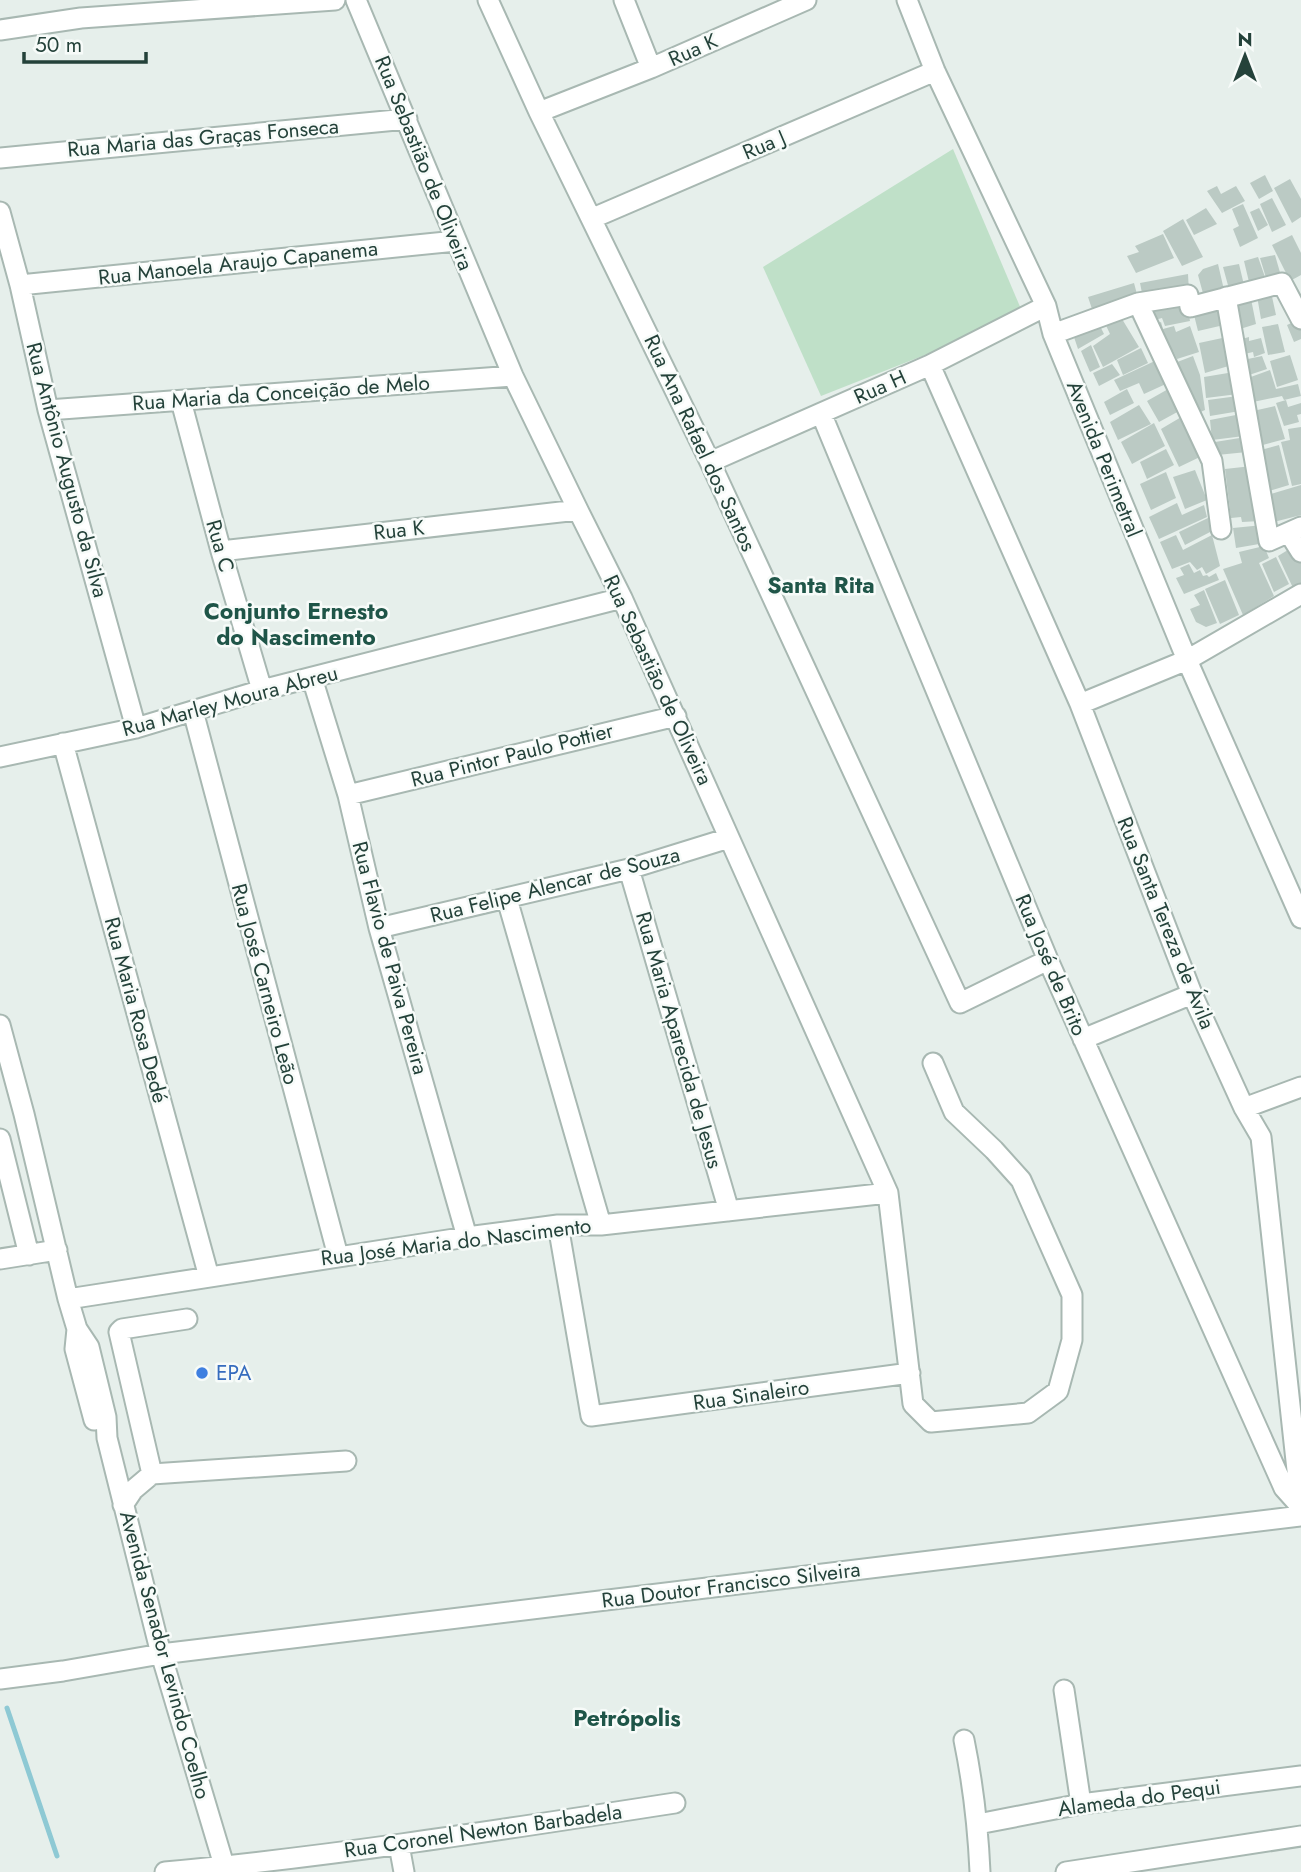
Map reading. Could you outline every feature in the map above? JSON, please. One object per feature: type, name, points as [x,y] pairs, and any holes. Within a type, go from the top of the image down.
[{"type":"street","points":[[0,30],[80,9],[335,0]]},
{"type":"street","name":"Rua Sebastião de Oliveira","points":[[356,0],[513,376],[622,598],[888,1193],[913,1404],[931,1422],[1028,1413],[1058,1391],[1073,1340],[1073,1295],[1021,1180],[954,1112],[933,1063]]},
{"type":"street","name":"Rua Ana Rafael dos Santos","points":[[488,0],[539,112],[710,462],[960,1003],[1048,960]]},
{"type":"street","points":[[624,0],[651,68]]},
{"type":"street","name":"Rua K","points":[[539,112],[651,68],[806,0]]},
{"type":"street","name":"Avenida Perimetral","points":[[907,0],[935,71],[1046,306],[1053,334],[1187,660],[1301,918]]},
{"type":"street","name":"Rua J","points":[[593,218],[935,71]]},
{"type":"street","name":"Rua Maria das Graças Fonseca","points":[[0,158],[407,119]]},
{"type":"street","name":"Rua Antônio Augusto da Silva","points":[[0,212],[20,285],[48,410],[136,728]]},
{"type":"street","name":"Rua Manoela Araujo Capanema","points":[[20,285],[456,241]]},
{"type":"street","points":[[1053,334],[1138,303],[1188,295],[1191,307],[1282,283],[1301,319]]},
{"type":"street","points":[[1226,297],[1269,541],[1295,530],[1301,552]]},
{"type":"street","points":[[1138,303],[1212,461],[1221,529]]},
{"type":"street","name":"Rua H","points":[[710,462],[930,365],[1046,306]]},
{"type":"street","name":"Rua Santa Tereza de Ávila","points":[[930,365],[1080,704],[1192,994],[1244,1108],[1261,1137],[1301,1507]]},
{"type":"street","name":"Rua Maria da Conceição de Melo","points":[[48,410],[513,376]]},
{"type":"street","name":"Rua C","points":[[181,401],[262,690]]},
{"type":"street","name":"Rua José de Brito","points":[[821,413],[1048,960],[1284,1488],[1301,1507]]},
{"type":"street","name":"Rua K","points":[[221,551],[578,510]]},
{"type":"street","points":[[1080,704],[1187,660],[1301,594]]},
{"type":"street","name":"Rua Marley Moura Abreu","points":[[0,757],[136,728],[262,690],[622,598]]},
{"type":"street","name":"Rua Flavio de Paiva Pereira","points":[[312,678],[348,795],[379,928],[467,1237]]},
{"type":"street","name":"Rua José Carneiro Leão","points":[[193,711],[338,1256]]},
{"type":"street","name":"Rua Pintor Paulo Pottier","points":[[348,795],[676,716]]},
{"type":"street","name":"Rua Maria Rosa Dedé","points":[[63,743],[209,1277]]},
{"type":"street","name":"Rua Felipe Alencar de Souza","points":[[379,928],[629,869],[729,838]]},
{"type":"street","name":"Rua Maria Aparecida de Jesus","points":[[629,869],[729,1211]]},
{"type":"street","points":[[507,899],[601,1224]]},
{"type":"street","points":[[1083,1039],[1192,994]]},
{"type":"street","name":"Avenida Senador Levindo Coelho","points":[[0,1026],[68,1299],[77,1329],[89,1347],[106,1417],[107,1438],[161,1654],[225,1869]]},
{"type":"street","points":[[1244,1108],[1301,1087]]},
{"type":"street","points":[[0,1139],[29,1255]]},
{"type":"street","name":"Rua José Maria do Nascimento","points":[[68,1299],[338,1256],[558,1225],[601,1224],[888,1193]]},
{"type":"street","name":"Rua Sinaleiro","points":[[558,1225],[591,1416],[911,1373]]},
{"type":"street","points":[[0,1259],[57,1250]]},
{"type":"street","points":[[152,1474],[119,1332],[122,1329],[187,1319]]},
{"type":"street","points":[[123,1505],[133,1490],[152,1474],[346,1461]]},
{"type":"street","name":"Rua Doutor Francisco Silveira","points":[[0,1679],[161,1654],[1301,1516]]},
{"type":"street","points":[[1064,1690],[1081,1804]]},
{"type":"street","points":[[964,1740],[978,1824],[980,1872]]},
{"type":"street","name":"Alameda do Pequi","points":[[978,1824],[1081,1804],[1301,1776]]},
{"type":"street","name":"Rua Coronel Newton Barbadela","points":[[165,1872],[225,1869],[675,1803]]},
{"type":"street","points":[[1066,1872],[1301,1836]]},
{"type":"street","points":[[399,1845],[404,1872]]},
{"type":"green space","points":[[953,149],[1024,316],[821,396],[763,267]]},
{"type":"building","points":[[1265,175],[1273,191],[1259,199],[1250,183]]},
{"type":"building","points":[[1290,179],[1301,199],[1301,217],[1292,223],[1274,188]]},
{"type":"building","points":[[1217,186],[1221,194],[1236,186],[1245,201],[1222,213],[1207,191]]},
{"type":"building","points":[[1272,198],[1286,225],[1272,232],[1260,204]]},
{"type":"building","points":[[1243,204],[1258,238],[1240,247],[1233,229],[1239,226],[1232,209]]},
{"type":"building","points":[[1206,208],[1217,224],[1194,235],[1186,220]]},
{"type":"building","points":[[1259,208],[1268,225],[1258,231],[1250,212]]},
{"type":"building","points":[[1183,219],[1203,257],[1182,266],[1163,231]]},
{"type":"building","points":[[1163,234],[1174,258],[1136,273],[1127,256],[1139,252],[1135,246]]},
{"type":"building","points":[[1292,235],[1301,253],[1301,275],[1290,281],[1272,245]]},
{"type":"building","points":[[1275,255],[1281,276],[1267,281],[1260,258]]},
{"type":"building","points":[[1258,257],[1265,277],[1249,282],[1244,261]]},
{"type":"building","points":[[1218,264],[1224,290],[1204,297],[1198,275],[1203,269]]},
{"type":"building","points":[[1239,264],[1244,285],[1229,289],[1223,267]]},
{"type":"building","points":[[1188,274],[1189,292],[1143,298],[1140,283]]},
{"type":"building","points":[[1134,283],[1138,298],[1094,315],[1088,297]]},
{"type":"building","points":[[1271,292],[1276,315],[1261,319],[1257,296]]},
{"type":"building","points":[[1250,294],[1256,324],[1237,330],[1229,300]]},
{"type":"building","points":[[1185,296],[1190,321],[1165,326],[1162,318],[1151,321],[1145,305]]},
{"type":"building","points":[[1219,305],[1224,325],[1198,331],[1193,311]]},
{"type":"building","points":[[1119,314],[1139,347],[1103,367],[1093,346],[1110,334],[1103,319]]},
{"type":"building","points":[[1298,320],[1301,325],[1301,339],[1294,342],[1287,325]]},
{"type":"building","points":[[1161,322],[1163,329],[1174,326],[1176,332],[1190,326],[1199,352],[1177,359],[1173,351],[1167,354],[1155,324]]},
{"type":"building","points":[[1278,324],[1285,352],[1268,355],[1262,327]]},
{"type":"building","points":[[1100,326],[1104,334],[1078,349],[1072,331],[1084,327],[1085,334]]},
{"type":"building","points":[[1227,337],[1232,365],[1205,373],[1199,343]]},
{"type":"building","points":[[1249,337],[1249,341],[1261,338],[1265,353],[1254,357],[1253,352],[1240,355],[1238,340]]},
{"type":"building","points":[[1091,345],[1100,367],[1090,372],[1081,351]]},
{"type":"building","points":[[1141,348],[1148,363],[1123,375],[1117,360]]},
{"type":"building","points":[[1290,355],[1298,380],[1277,387],[1270,361]]},
{"type":"building","points":[[1193,356],[1200,375],[1205,410],[1196,414],[1172,364]]},
{"type":"building","points":[[1262,356],[1267,369],[1246,376],[1243,360]]},
{"type":"building","points":[[1157,360],[1168,383],[1144,394],[1139,383],[1120,391],[1114,380]]},
{"type":"building","points":[[1112,364],[1120,375],[1099,386],[1093,373]]},
{"type":"building","points":[[1270,370],[1276,389],[1298,384],[1301,396],[1284,400],[1282,396],[1253,402],[1248,378]]},
{"type":"building","points":[[1234,372],[1238,394],[1206,398],[1204,377]]},
{"type":"building","points":[[1170,388],[1181,410],[1159,422],[1147,401]]},
{"type":"building","points":[[1127,389],[1134,403],[1110,415],[1104,402]]},
{"type":"building","points":[[1238,396],[1240,411],[1210,416],[1208,400]]},
{"type":"building","points":[[1286,400],[1288,407],[1301,403],[1301,414],[1297,415],[1299,422],[1284,426],[1276,403]]},
{"type":"building","points":[[1139,405],[1151,424],[1118,440],[1110,422]]},
{"type":"building","points":[[1275,406],[1285,439],[1259,446],[1253,411]]},
{"type":"building","points":[[1241,414],[1244,436],[1212,440],[1210,420]]},
{"type":"building","points":[[1183,416],[1202,456],[1179,467],[1161,429]]},
{"type":"building","points":[[1154,423],[1165,446],[1132,464],[1121,442]]},
{"type":"building","points":[[1301,427],[1301,484],[1292,486],[1281,442],[1290,440],[1288,429]]},
{"type":"building","points":[[1246,437],[1247,452],[1217,455],[1215,442]]},
{"type":"building","points":[[1279,445],[1289,485],[1266,492],[1257,451]]},
{"type":"building","points":[[1166,449],[1174,465],[1147,479],[1140,462]]},
{"type":"building","points":[[1252,466],[1261,521],[1242,522],[1241,517],[1231,518],[1225,469]]},
{"type":"building","points":[[1195,470],[1207,500],[1185,509],[1173,477]]},
{"type":"building","points":[[1166,472],[1176,498],[1151,510],[1140,484]]},
{"type":"building","points":[[1301,485],[1301,515],[1270,523],[1264,496]]},
{"type":"building","points":[[1177,503],[1182,515],[1204,505],[1207,517],[1159,539],[1149,517]]},
{"type":"building","points":[[1208,518],[1212,531],[1185,545],[1179,532]]},
{"type":"building","points":[[1263,525],[1265,543],[1236,548],[1233,528]]},
{"type":"building","points":[[1176,535],[1183,550],[1212,535],[1220,566],[1206,574],[1202,567],[1197,570],[1190,562],[1172,569],[1160,542]]},
{"type":"building","points":[[1296,545],[1301,556],[1301,586],[1294,590],[1278,556]]},
{"type":"building","points":[[1264,546],[1269,558],[1259,563],[1274,596],[1243,615],[1223,569],[1242,563],[1239,552]]},
{"type":"building","points":[[1276,557],[1289,584],[1274,592],[1262,564]]},
{"type":"building","points":[[1189,564],[1194,573],[1200,570],[1203,576],[1209,577],[1216,573],[1219,580],[1184,594],[1176,578],[1184,575],[1180,568]]},
{"type":"building","points":[[1225,580],[1239,615],[1220,624],[1205,589]]},
{"type":"building","points":[[1204,590],[1217,623],[1206,627],[1196,622],[1190,609],[1200,605],[1194,595]]},
{"type":"waterway","points":[[7,1708],[57,1856]]},
{"type":"place","name":"EPA","points":[[202,1373]]},
{"type":"district","name":"Santa Rita","points":[[821,585]]},
{"type":"district","name":"Conjunto Ernesto do Nascimento","points":[[296,624]]},
{"type":"district","name":"Petrópolis","points":[[627,1718]]}]
